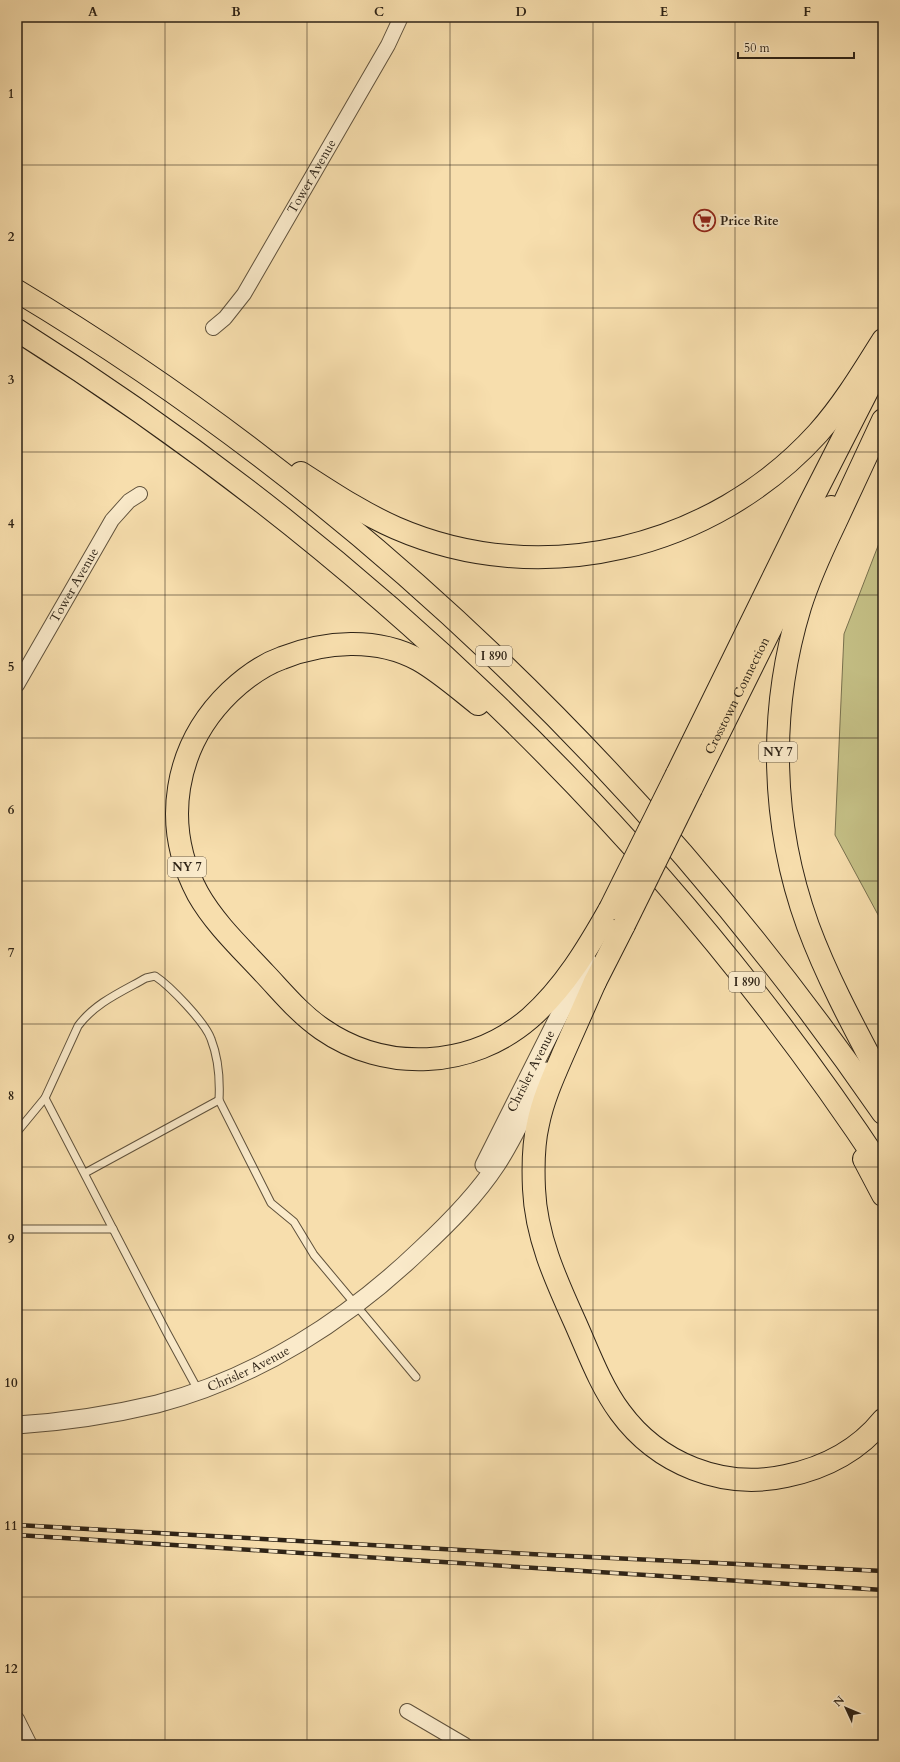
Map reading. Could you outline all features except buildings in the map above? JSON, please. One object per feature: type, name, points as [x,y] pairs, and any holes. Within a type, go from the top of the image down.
[{"type":"highway","name":"I 890","points":[[17,291],[154,380],[268,463],[378,553],[484,647],[563,724],[634,799],[727,906],[815,1018],[883,1114]]},
{"type":"highway","name":"I 890","points":[[17,330],[122,398],[187,443],[303,533],[439,650],[512,720],[561,769],[646,861],[703,926],[790,1037],[883,1170]]},
{"type":"highway","points":[[154,380],[349,504],[391,526],[425,539],[452,547],[506,556],[542,558],[596,552],[649,540],[697,523],[739,500],[778,471],[817,434],[848,395],[883,340]]},
{"type":"highway","name":"Crosstown Connection","points":[[883,360],[809,505],[684,781],[617,917],[595,982],[544,1100],[534,1145],[534,1191],[542,1238],[549,1262],[597,1372],[620,1412],[635,1430],[651,1445],[689,1468],[711,1475],[734,1479],[756,1480],[780,1478],[806,1472],[828,1464],[866,1438],[883,1420]]},
{"type":"highway","name":"Crosstown Connection","points":[[684,781],[883,411]]},
{"type":"highway","name":"NY 7","points":[[883,420],[828,539],[800,606],[784,673],[779,708],[778,774],[785,843],[798,898],[808,927],[834,988],[883,1082]]},
{"type":"highway","name":"NY 7","points":[[561,769],[433,669],[417,659],[399,651],[360,644],[319,647],[297,652],[276,660],[256,671],[238,684],[206,719],[194,738],[185,760],[179,784],[177,808],[178,831],[189,872],[198,893],[209,911],[223,928],[285,996],[322,1028],[363,1051],[384,1057],[407,1060],[429,1060],[474,1051],[494,1042],[530,1018],[562,984],[581,957],[617,917]]},
{"type":"highway","points":[[832,1095],[883,1196]]},
{"type":"street","name":"Tower Avenue","points":[[213,328],[225,318],[244,294],[388,45],[401,17]]},
{"type":"street","name":"Tower Avenue","points":[[17,685],[112,520],[129,501],[140,494]]},
{"type":"street","name":"Chrisler Avenue","points":[[442,1229],[474,1182],[502,1131],[580,977],[617,917]]},
{"type":"street","name":"Chrisler Avenue","points":[[17,1425],[76,1420],[118,1413],[158,1403],[198,1390],[239,1375],[279,1355],[315,1335],[355,1306],[410,1260],[442,1229],[462,1208],[497,1164],[513,1138],[556,1051],[595,982]]},
{"type":"street","points":[[407,1711],[465,1745]]},
{"type":"street","points":[[17,1719],[30,1745]]},
{"type":"lane","points":[[17,1132],[45,1098],[78,1026],[86,1016],[95,1007],[146,978],[155,976],[162,981],[194,1015],[211,1038],[220,1082],[219,1100],[271,1203],[294,1222],[314,1255],[355,1306],[416,1377]]},
{"type":"lane","points":[[45,1098],[198,1390]]},
{"type":"lane","points":[[84,1173],[219,1100]]},
{"type":"lane","points":[[17,1229],[113,1229]]},
{"type":"shaded area","points":[[883,533],[883,924],[835,835],[844,634]]},
{"type":"railway","points":[[17,1525],[548,1555],[883,1571]]},
{"type":"railway","points":[[17,1535],[883,1590]]},
{"type":"place","name":"Price Rite","points":[[704,221]]}]
